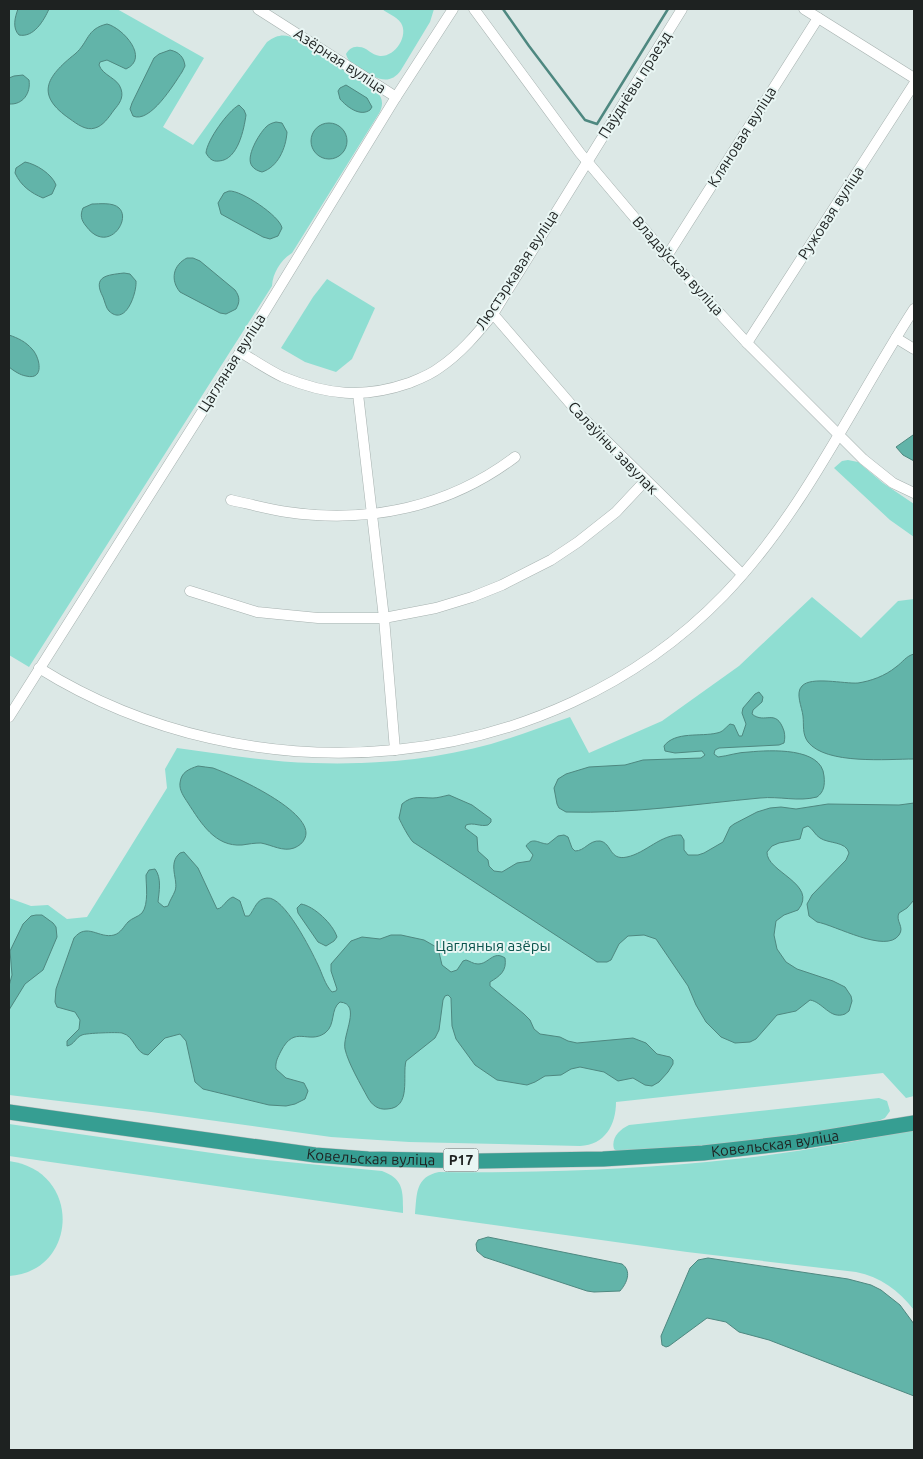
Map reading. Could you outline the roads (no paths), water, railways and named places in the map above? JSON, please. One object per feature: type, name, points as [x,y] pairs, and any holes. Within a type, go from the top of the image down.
[{"type":"highway","name":"Ковельская вуліца","points":[[9,1112],[316,1155],[368,1159],[480,1161],[603,1158],[741,1149],[798,1142],[914,1123]]},
{"type":"street","name":"Азёрная вуліца","points":[[258,9],[396,97]]},
{"type":"street","name":"Цагляная вуліца","points":[[9,717],[240,352],[396,97],[453,9]]},
{"type":"street","name":"Владаўская вуліца","points":[[474,9],[588,162],[667,256],[747,343],[838,434],[878,472],[914,493]]},
{"type":"street","name":"Паўднёвы праезд","points":[[588,162],[682,9]]},
{"type":"street","points":[[804,9],[914,78]]},
{"type":"street","name":"Кляновая вуліца","points":[[667,256],[818,18]]},
{"type":"street","name":"Ружовая вуліца","points":[[747,343],[914,84]]},
{"type":"street","name":"Люстэркавая вуліца","points":[[240,352],[281,376],[317,389],[358,394],[396,387],[438,369],[458,354],[492,314],[534,244],[588,162]]},
{"type":"street","points":[[39,668],[115,708],[198,736],[260,748],[303,752],[395,750],[442,744],[515,726],[593,691],[634,668],[662,648],[709,608],[742,574],[797,503],[914,309]]},
{"type":"street","name":"Салаўіны завулак","points":[[492,314],[581,416],[742,574]]},
{"type":"street","points":[[896,338],[914,349]]},
{"type":"street","points":[[358,394],[384,618],[395,750]]},
{"type":"street","points":[[231,500],[286,512],[320,515],[372,514],[431,502],[464,489],[494,473],[516,457]]},
{"type":"street","points":[[190,592],[257,612],[318,618],[384,618],[436,608],[502,585],[551,560],[578,542],[616,512],[645,480]]},
{"type":"waterway","points":[[503,9],[585,120],[597,124],[668,9]]},
{"type":"park label","name":"Цагляныя азёры","points":[[493,946]]}]
